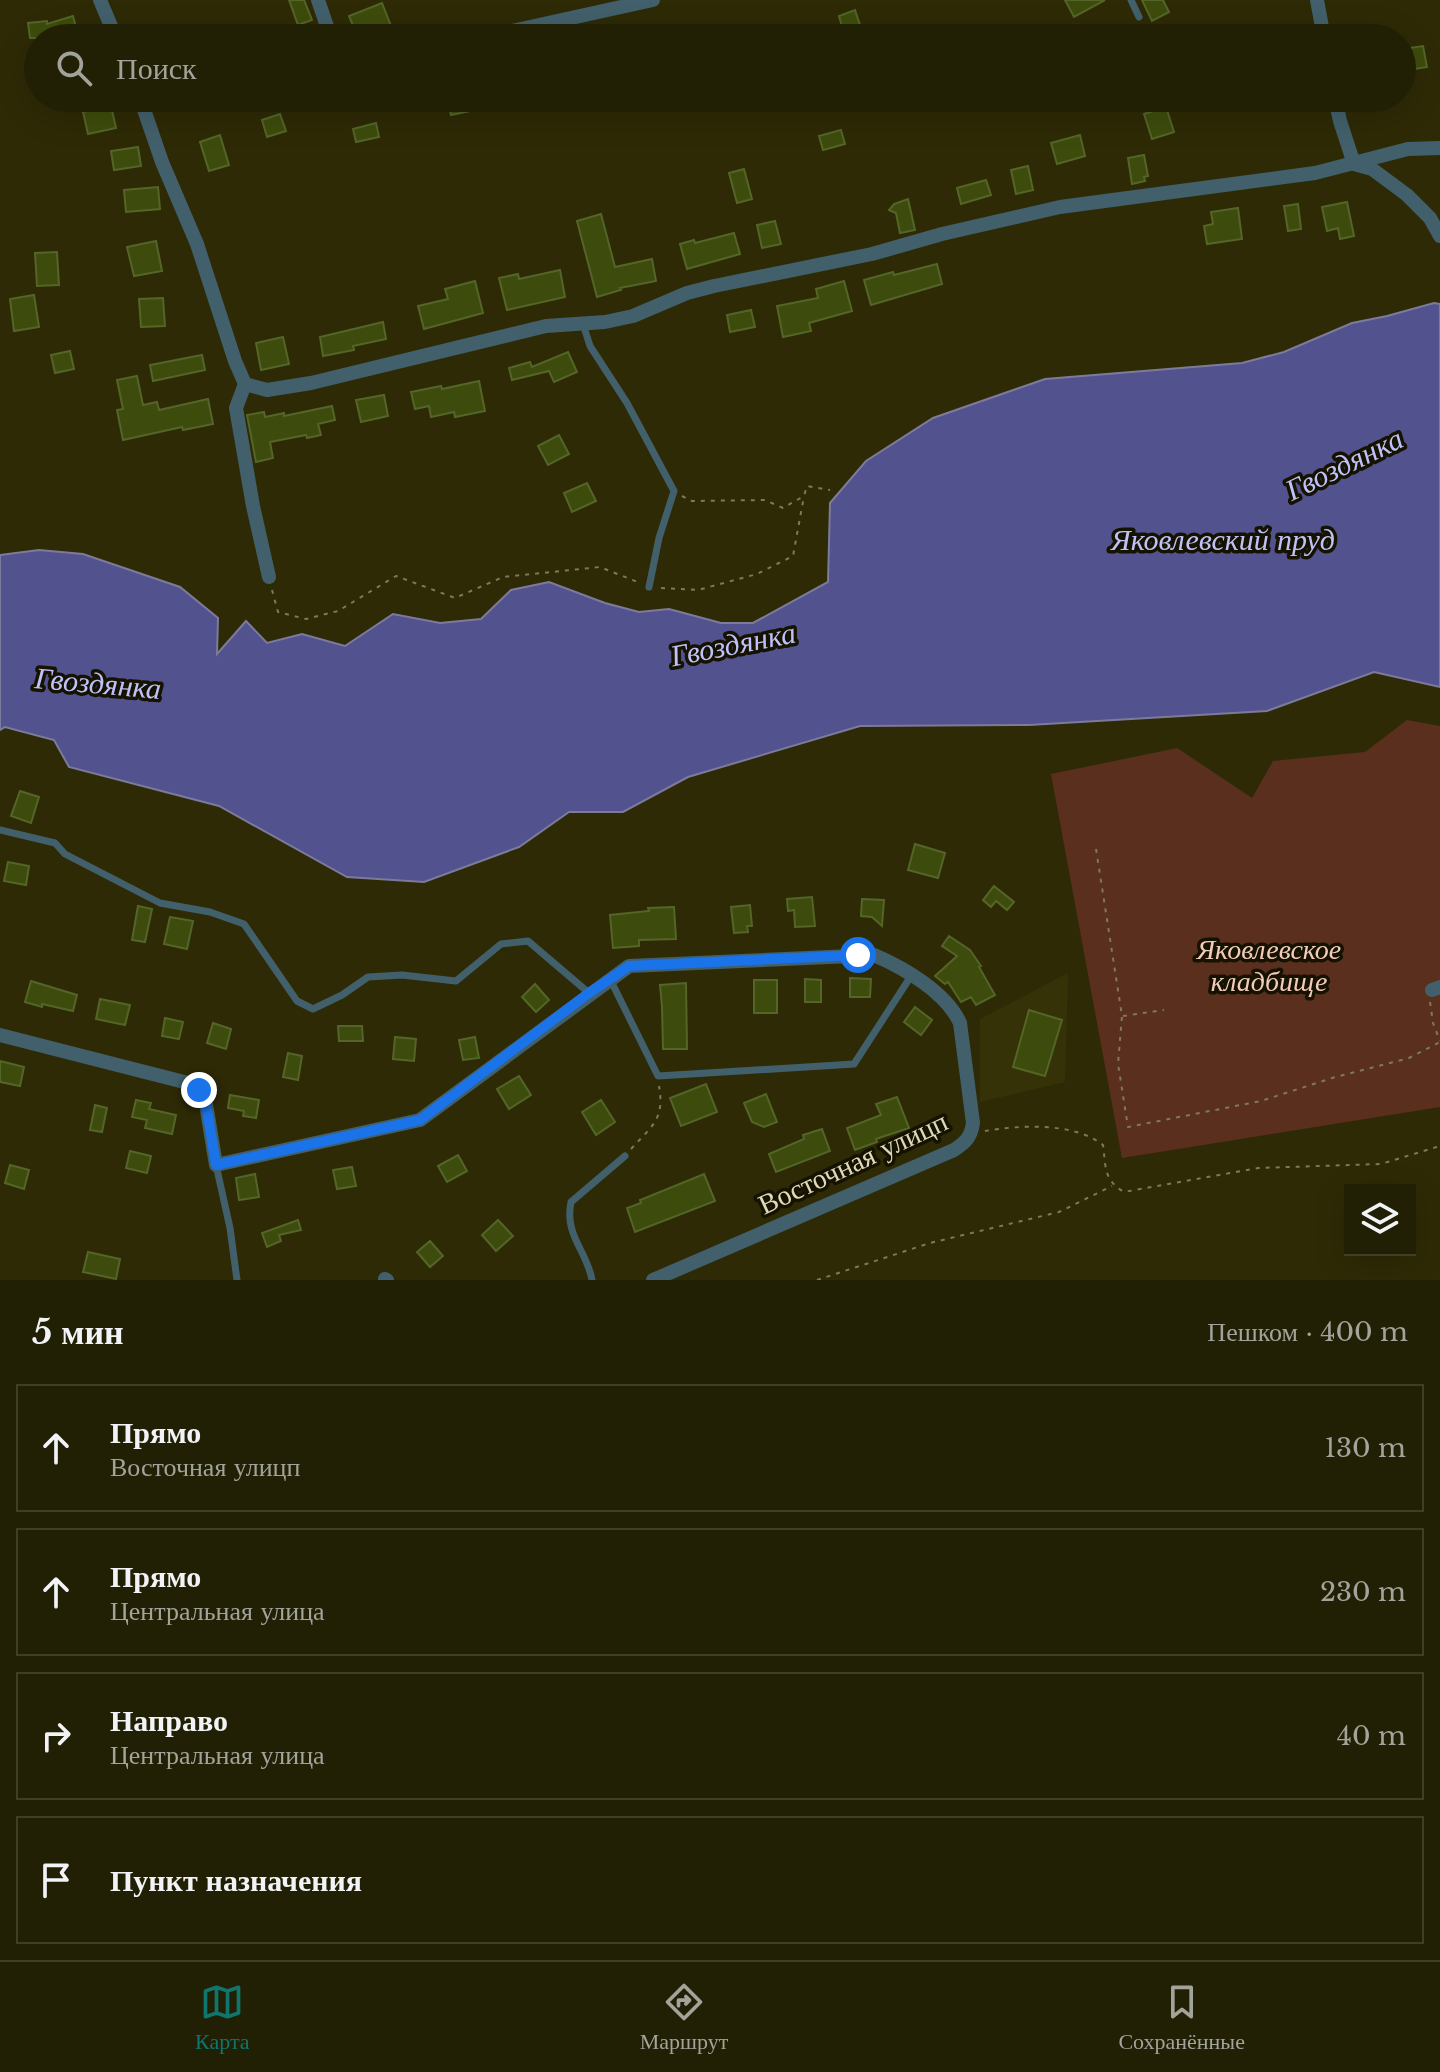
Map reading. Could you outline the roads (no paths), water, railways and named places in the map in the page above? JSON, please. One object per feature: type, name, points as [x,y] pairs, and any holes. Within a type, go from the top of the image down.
[{"type":"street","points":[[100,0],[110,24]]},
{"type":"street","points":[[318,0],[326,24]]},
{"type":"street","points":[[544,24],[653,0]]},
{"type":"street","points":[[1317,0],[1321,24]]},
{"type":"street","points":[[145,112],[197,244],[245,384],[236,408],[269,577]]},
{"type":"street","points":[[1338,112],[1354,164]]},
{"type":"street","points":[[245,384],[267,390],[311,383],[546,326],[605,322],[633,316],[687,293],[714,286],[872,254],[942,234],[1060,207],[1315,173],[1408,149],[1440,148]]},
{"type":"street","points":[[1354,164],[1372,169],[1407,195],[1430,218],[1440,236]]},
{"type":"street","name":"Восточная улицп","points":[[216,1165],[420,1120],[629,966],[874,955],[891,962],[954,1008],[960,1023],[973,1123],[967,1142],[653,1280]]},
{"type":"street","points":[[0,1035],[192,1084],[203,1095],[206,1104],[216,1165]]},
{"type":"lane","points":[[1131,0],[1139,17]]},
{"type":"lane","points":[[583,324],[590,346],[627,403],[674,491],[659,538],[649,587]]},
{"type":"lane","points":[[0,830],[55,843],[65,854],[160,903],[210,912],[244,924],[297,1001],[313,1009],[342,995],[368,977],[402,975],[456,981],[501,944],[528,941],[589,993]]},
{"type":"lane","points":[[610,979],[658,1076],[854,1064],[911,976]]},
{"type":"lane","points":[[592,1280],[570,1228],[571,1202],[625,1156]]},
{"type":"lane","points":[[216,1165],[230,1228],[237,1280]]},
{"type":"water","name":"Яковлевский пруд","points":[[1440,304],[1440,687],[1374,672],[1267,711],[1029,725],[860,726],[688,777],[623,812],[569,812],[519,847],[424,882],[347,877],[219,806],[69,767],[54,740],[5,727],[0,730],[0,555],[39,550],[83,554],[180,587],[218,618],[217,654],[246,621],[267,643],[302,634],[345,646],[393,614],[440,623],[481,619],[511,590],[549,582],[639,612],[669,609],[721,623],[753,623],[828,582],[830,503],[866,461],[933,418],[1045,379],[1242,363],[1284,352],[1352,323]]},
{"type":"water label","name":"Гвоздянка","points":[[1344,464]]},
{"type":"water label","name":"Гвоздянка","points":[[733,644]]},
{"type":"water label","name":"Гвоздянка","points":[[98,683]]},
{"type":"park label","name":"Яковлевское кладбище","points":[[1269,965]]}]
